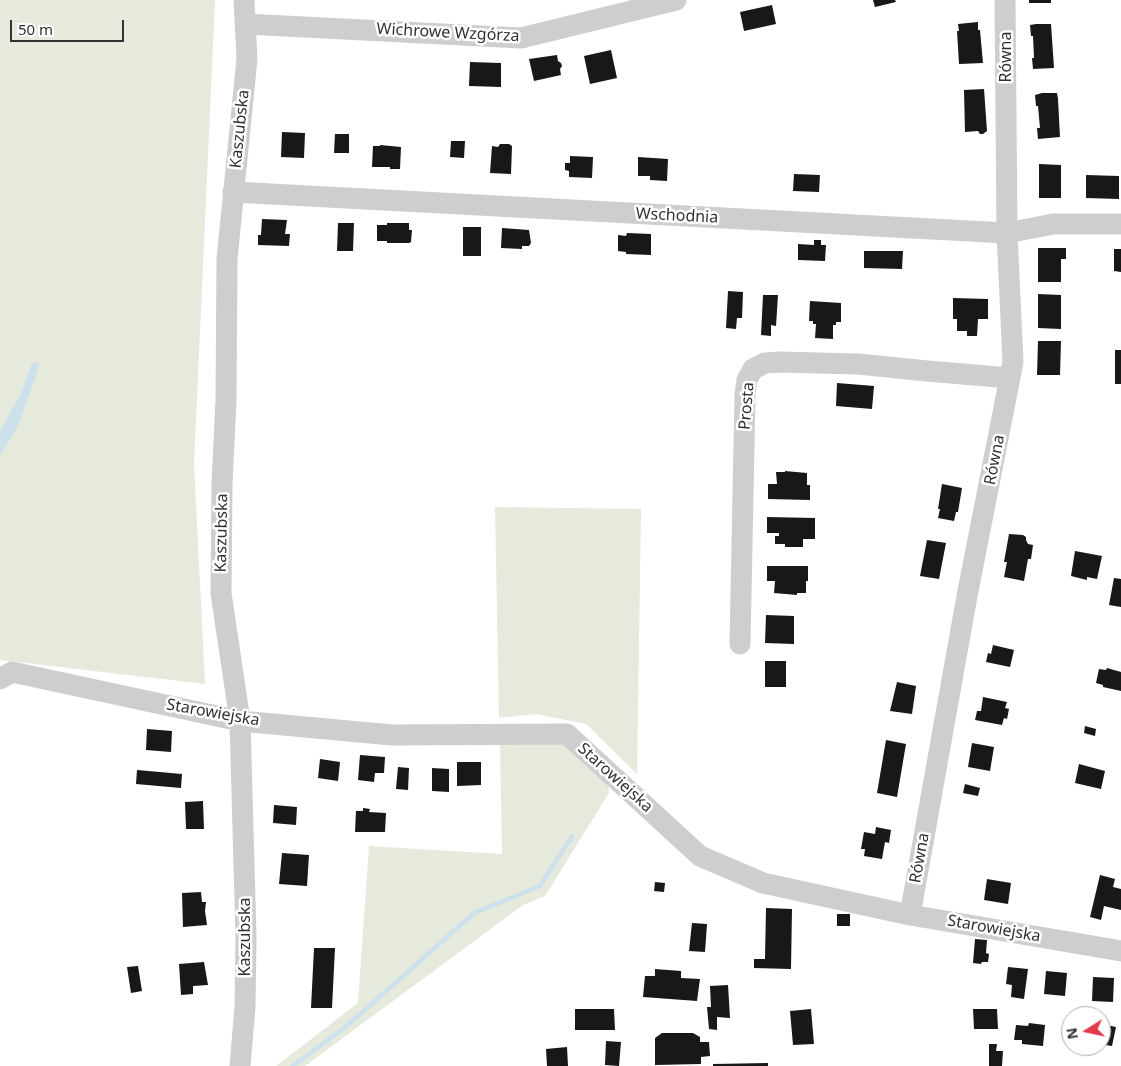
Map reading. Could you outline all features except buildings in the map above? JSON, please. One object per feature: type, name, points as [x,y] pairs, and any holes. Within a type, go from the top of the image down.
[{"type":"street","name":"Kaszubska","points":[[240,1066],[246,938],[240,721],[221,593],[222,484],[226,401],[227,259],[247,59],[244,0]]},
{"type":"street","name":"Wichrowe Wzgórza","points":[[245,24],[522,38],[676,0]]},
{"type":"street","name":"Równa","points":[[910,915],[967,596],[1014,362],[1007,233],[1005,0]]},
{"type":"street","name":"Wschodnia","points":[[233,192],[1007,233],[1053,224],[1121,224]]},
{"type":"street","name":"Prosta","points":[[740,644],[745,395],[747,380],[753,369],[765,363],[780,362],[858,364],[927,372],[1010,378]]},
{"type":"street","name":"Starowiejska","points":[[0,679],[12,672],[240,721],[392,735],[567,734],[700,856],[763,883],[910,915],[1121,951]]},
{"type":"shaded area","points":[[0,0],[215,0],[194,464],[205,684],[0,660]]},
{"type":"shaded area","points":[[495,507],[641,509],[637,774],[586,724],[536,714],[499,718]]},
{"type":"shaded area","points":[[537,739],[570,745],[608,779],[609,793],[545,896],[523,905],[305,1066],[276,1066],[358,1003],[369,846],[502,854],[500,742]]},
{"type":"water","points":[[37,362],[39,366],[18,426],[0,456],[0,431],[21,393],[32,363]]},
{"type":"waterway","points":[[293,1066],[348,1025],[474,913],[540,886],[572,836]]}]
